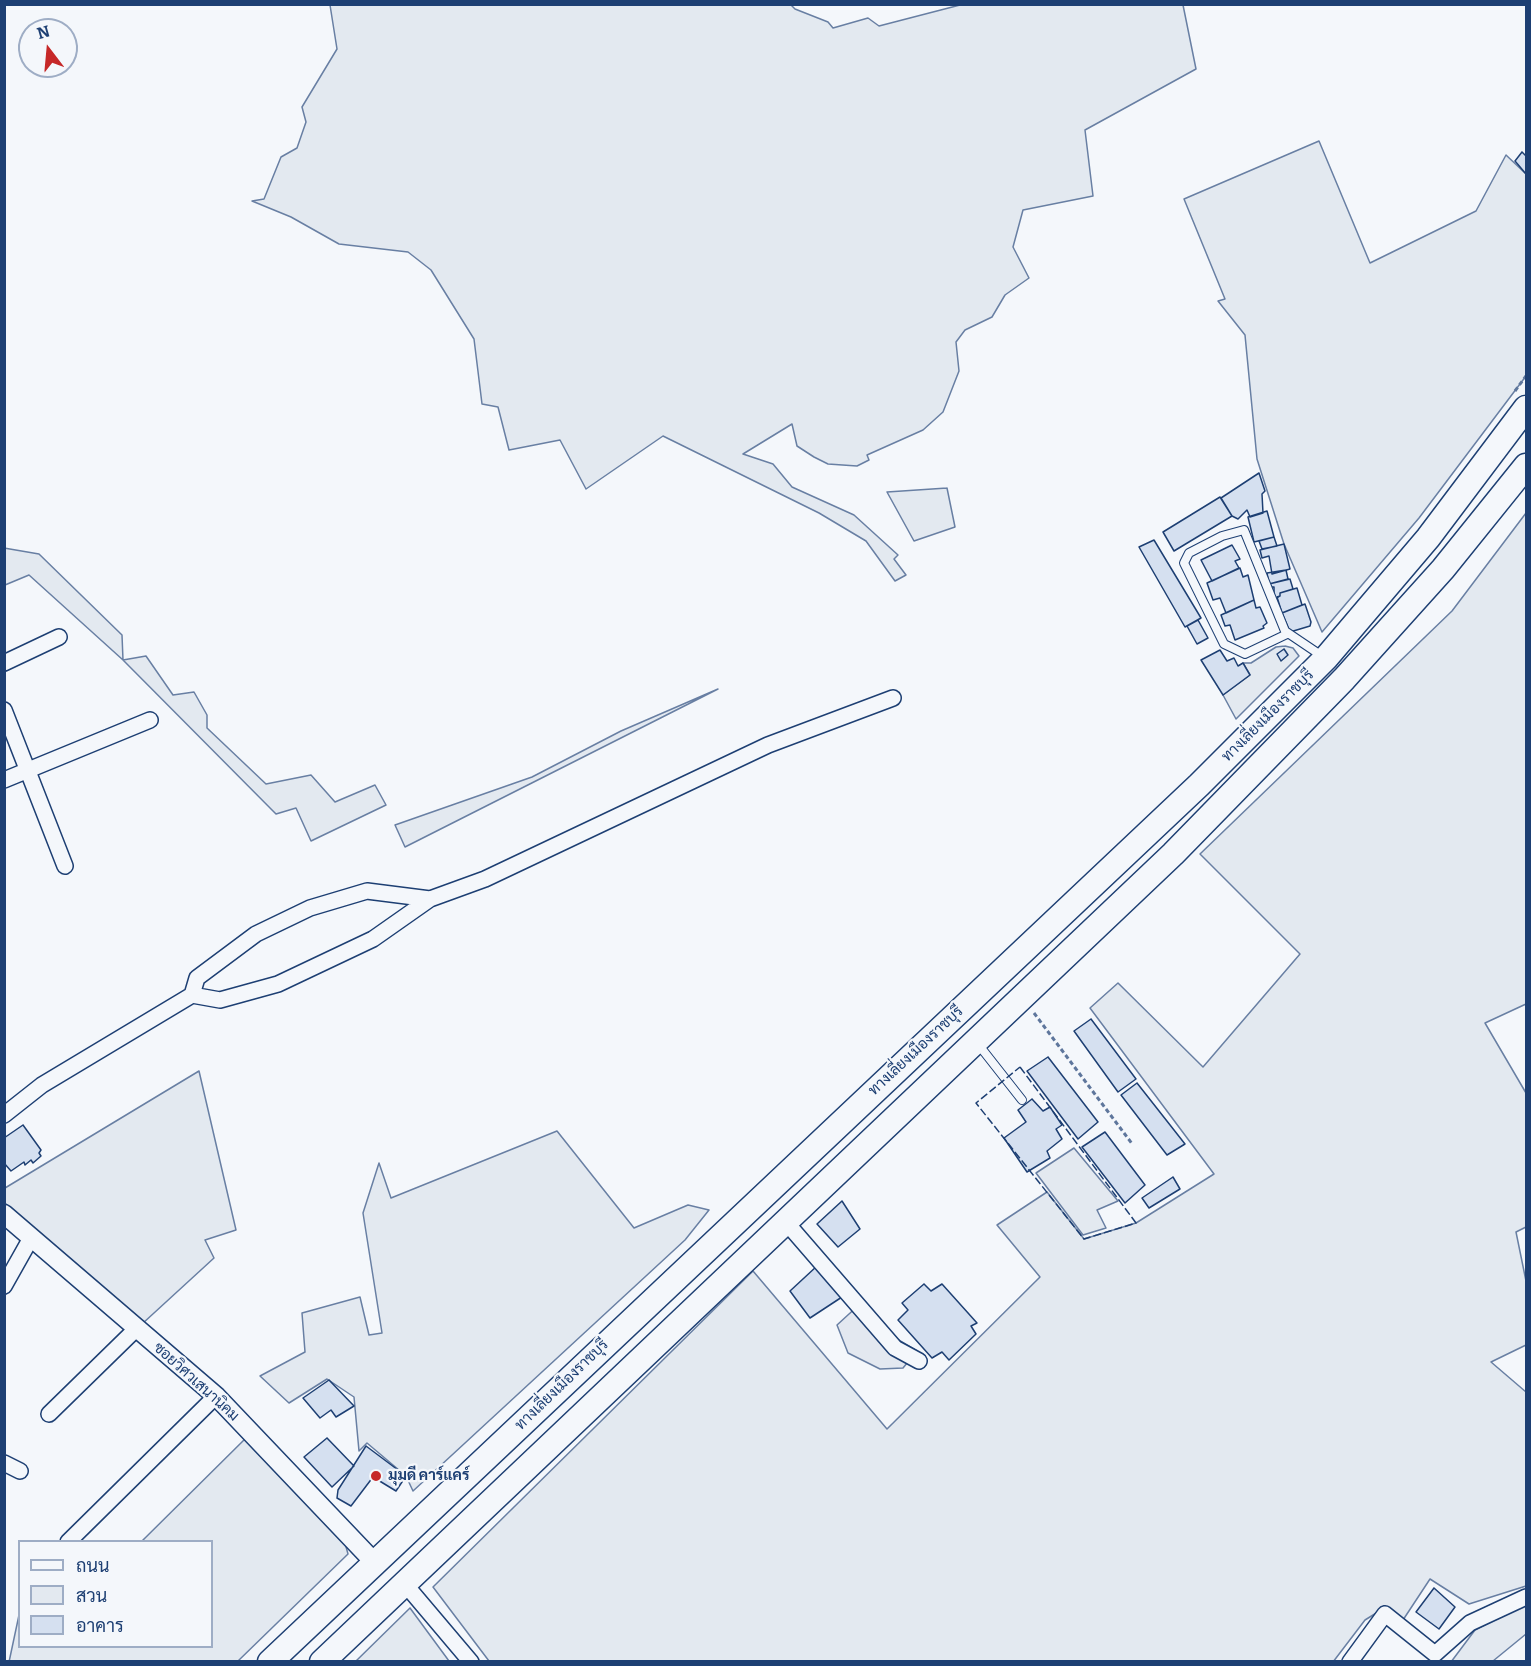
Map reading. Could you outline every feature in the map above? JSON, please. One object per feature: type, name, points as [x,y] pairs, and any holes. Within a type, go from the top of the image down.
[{"type":"main road","name":"ทางเลี่ยงเมืองราชบุรี","points":[[270,1662],[1200,785],[1326,658],[1428,538],[1519,402]]},
{"type":"main road","name":"ทางเลี่ยงเมืองราชบุรี","points":[[322,1662],[976,1041],[1220,805],[1344,678],[1443,569],[1527,465]]},
{"type":"main road","points":[[1200,785],[1220,805]]},
{"type":"street","points":[[4,663],[58,637]]},
{"type":"street","points":[[4,1115],[42,1085],[192,995],[219,1000],[278,984],[374,939],[430,898],[485,879],[768,745],[893,698]]},
{"type":"street","points":[[4,710],[65,866]]},
{"type":"street","points":[[4,780],[150,720]]},
{"type":"street","points":[[192,995],[197,978],[256,934],[310,908],[367,891],[430,898]]},
{"type":"street","name":"ซอยวิศวเสนานิคม","points":[[4,1214],[216,1396],[375,1563]]},
{"type":"street","points":[[785,1221],[895,1348],[919,1361]]},
{"type":"street","points":[[4,1286],[31,1238]]},
{"type":"street","points":[[49,1414],[136,1329]]},
{"type":"street","points":[[70,1540],[216,1396]]},
{"type":"street","points":[[4,1463],[21,1471]]},
{"type":"street","points":[[405,1584],[471,1662]]},
{"type":"street","points":[[1350,1662],[1385,1614],[1435,1654],[1470,1623],[1527,1598]]},
{"type":"lane","points":[[1287,634],[1245,654],[1224,644],[1184,563],[1189,553],[1222,536],[1244,530],[1287,634],[1326,658]]},
{"type":"lane","points":[[976,1041],[1022,1100]]},
{"type":"path","points":[[1519,402],[1527,376]]},
{"type":"path","points":[[1022,997],[1133,1145]]},
{"type":"green space","points":[[330,5],[791,5],[795,9],[828,22],[833,28],[868,18],[879,26],[960,5],[1183,5],[1196,69],[1085,130],[1093,196],[1023,210],[1013,247],[1029,278],[1005,295],[992,317],[965,330],[956,342],[959,371],[943,412],[923,430],[867,455],[869,460],[857,466],[828,464],[814,457],[797,446],[792,424],[743,454],[773,464],[792,487],[854,515],[898,555],[894,559],[906,575],[895,581],[866,541],[819,513],[663,436],[586,489],[560,440],[509,450],[498,407],[482,404],[474,339],[431,270],[408,252],[339,244],[291,217],[252,201],[264,199],[281,157],[297,148],[306,122],[302,107],[337,49]]},
{"type":"green space","points":[[1319,141],[1370,263],[1476,211],[1506,155],[1526,174],[1526,376],[1419,518],[1322,632],[1284,544],[1257,459],[1245,335],[1218,301],[1225,299],[1184,199]]},
{"type":"green space","points":[[947,488],[955,527],[914,541],[887,492]]},
{"type":"green space","points":[[1526,513],[1526,1004],[1485,1023],[1526,1093],[1526,1227],[1516,1232],[1526,1281],[1526,1345],[1491,1362],[1526,1392],[1526,1586],[1469,1604],[1430,1579],[1403,1620],[1386,1607],[1365,1620],[1333,1662],[489,1661],[433,1587],[753,1271],[887,1429],[1040,1277],[997,1225],[1047,1192],[1084,1239],[1136,1223],[1214,1174],[1090,1008],[1118,983],[1203,1067],[1300,954],[1200,854],[1452,611]]},
{"type":"green space","points":[[4,548],[39,554],[122,635],[123,660],[29,575],[5,585]]},
{"type":"green space","points":[[1276,647],[1293,648],[1299,656],[1236,719],[1223,695],[1250,675],[1243,663],[1251,663]]},
{"type":"green space","points":[[146,656],[173,695],[194,692],[207,715],[207,728],[266,784],[311,775],[335,802],[375,785],[386,805],[311,841],[296,808],[276,814],[123,660]]},
{"type":"green space","points":[[718,689],[405,847],[395,825],[532,777],[621,731]]},
{"type":"green space","points":[[199,1071],[236,1230],[205,1240],[214,1258],[142,1324],[5,1203],[5,1188]]},
{"type":"green space","points":[[557,1131],[634,1228],[688,1205],[709,1210],[685,1240],[413,1491],[406,1476],[367,1443],[359,1451],[354,1397],[327,1379],[289,1403],[260,1376],[305,1352],[302,1313],[360,1297],[369,1335],[382,1333],[363,1213],[379,1163],[391,1198]]},
{"type":"green space","points":[[1074,1148],[1118,1201],[1097,1210],[1106,1228],[1083,1235],[1036,1173]]},
{"type":"green space","points":[[247,1437],[345,1543],[348,1554],[238,1661],[9,1662],[18,1620],[18,1648],[213,1648],[213,1540],[143,1540]]},
{"type":"green space","points":[[1526,1604],[1526,1634],[1493,1661],[1451,1662],[1475,1630]]},
{"type":"green space","points":[[410,1608],[449,1661],[356,1661]]},
{"type":"shaded area","points":[[861,1303],[892,1336],[917,1351],[903,1368],[880,1369],[848,1353],[837,1325]]},
{"type":"building","points":[[1522,152],[1526,156],[1526,174],[1515,161]]},
{"type":"building","points":[[1259,473],[1265,491],[1262,494],[1263,513],[1250,517],[1247,510],[1238,519],[1232,516],[1221,498]]},
{"type":"building","points":[[1220,497],[1232,516],[1174,551],[1163,532]]},
{"type":"building","points":[[1267,511],[1274,537],[1254,542],[1248,517]]},
{"type":"building","points":[[1274,537],[1277,546],[1262,549],[1259,541]]},
{"type":"building","points":[[1154,540],[1201,618],[1185,627],[1139,547]]},
{"type":"building","points":[[1284,544],[1290,569],[1272,574],[1269,556],[1262,558],[1260,550]]},
{"type":"building","points":[[1232,545],[1240,559],[1235,561],[1239,568],[1212,581],[1201,560]]},
{"type":"building","points":[[1240,568],[1243,577],[1248,575],[1254,600],[1226,613],[1220,598],[1213,600],[1207,583]]},
{"type":"building","points":[[1286,570],[1288,579],[1269,584],[1267,573]]},
{"type":"building","points":[[1290,579],[1293,589],[1280,593],[1280,596],[1274,600],[1274,587],[1270,587],[1269,584]]},
{"type":"building","points":[[1297,588],[1302,605],[1282,613],[1277,597],[1280,593]]},
{"type":"building","points":[[1254,600],[1256,608],[1260,607],[1267,623],[1263,626],[1264,628],[1235,640],[1230,625],[1225,626],[1221,615]]},
{"type":"building","points":[[1305,604],[1311,622],[1310,626],[1290,632],[1282,613]]},
{"type":"building","points":[[1198,620],[1208,638],[1197,644],[1187,626]]},
{"type":"building","points":[[1284,649],[1288,655],[1281,661],[1277,654]]},
{"type":"building","points":[[1220,650],[1227,661],[1234,658],[1238,666],[1243,663],[1250,675],[1223,695],[1201,660]]},
{"type":"building","points":[[1091,1019],[1136,1079],[1118,1092],[1074,1031]]},
{"type":"building","points":[[1048,1057],[1098,1122],[1078,1139],[1027,1071]]},
{"type":"building","points":[[1137,1083],[1185,1144],[1167,1155],[1121,1095]]},
{"type":"building","points":[[1032,1099],[1043,1111],[1050,1107],[1062,1125],[1056,1129],[1062,1139],[1047,1151],[1050,1158],[1027,1172],[1004,1138],[1026,1122],[1018,1110]]},
{"type":"building","points":[[23,1125],[41,1150],[39,1153],[41,1156],[33,1163],[31,1160],[25,1165],[24,1162],[11,1171],[4,1163],[4,1138]]},
{"type":"building","points":[[1105,1132],[1145,1185],[1125,1203],[1082,1147]]},
{"type":"building","points":[[1173,1177],[1180,1189],[1149,1208],[1142,1198]]},
{"type":"building","points":[[842,1201],[860,1229],[838,1247],[817,1224]]},
{"type":"building","points":[[817,1266],[842,1297],[810,1318],[790,1291]]},
{"type":"building","points":[[924,1284],[931,1291],[942,1284],[977,1323],[971,1326],[976,1334],[949,1360],[942,1352],[932,1358],[898,1320],[908,1310],[902,1303]]},
{"type":"building","points":[[329,1380],[354,1406],[336,1417],[331,1410],[320,1418],[303,1398]]},
{"type":"building","points":[[327,1438],[354,1466],[332,1487],[304,1457]]},
{"type":"building","name":"มุมดี คาร์แคร์","points":[[366,1446],[406,1476],[396,1491],[373,1477],[351,1506],[337,1498],[338,1490]]},
{"type":"building","points":[[1434,1588],[1455,1607],[1439,1629],[1416,1612]]},
{"type":"fence","points":[[1020,1067],[1136,1223],[1084,1239],[976,1103],[1020,1067]]},
{"type":"place","name":"มุมดี คาร์แคร์","points":[[376,1476]]}]
